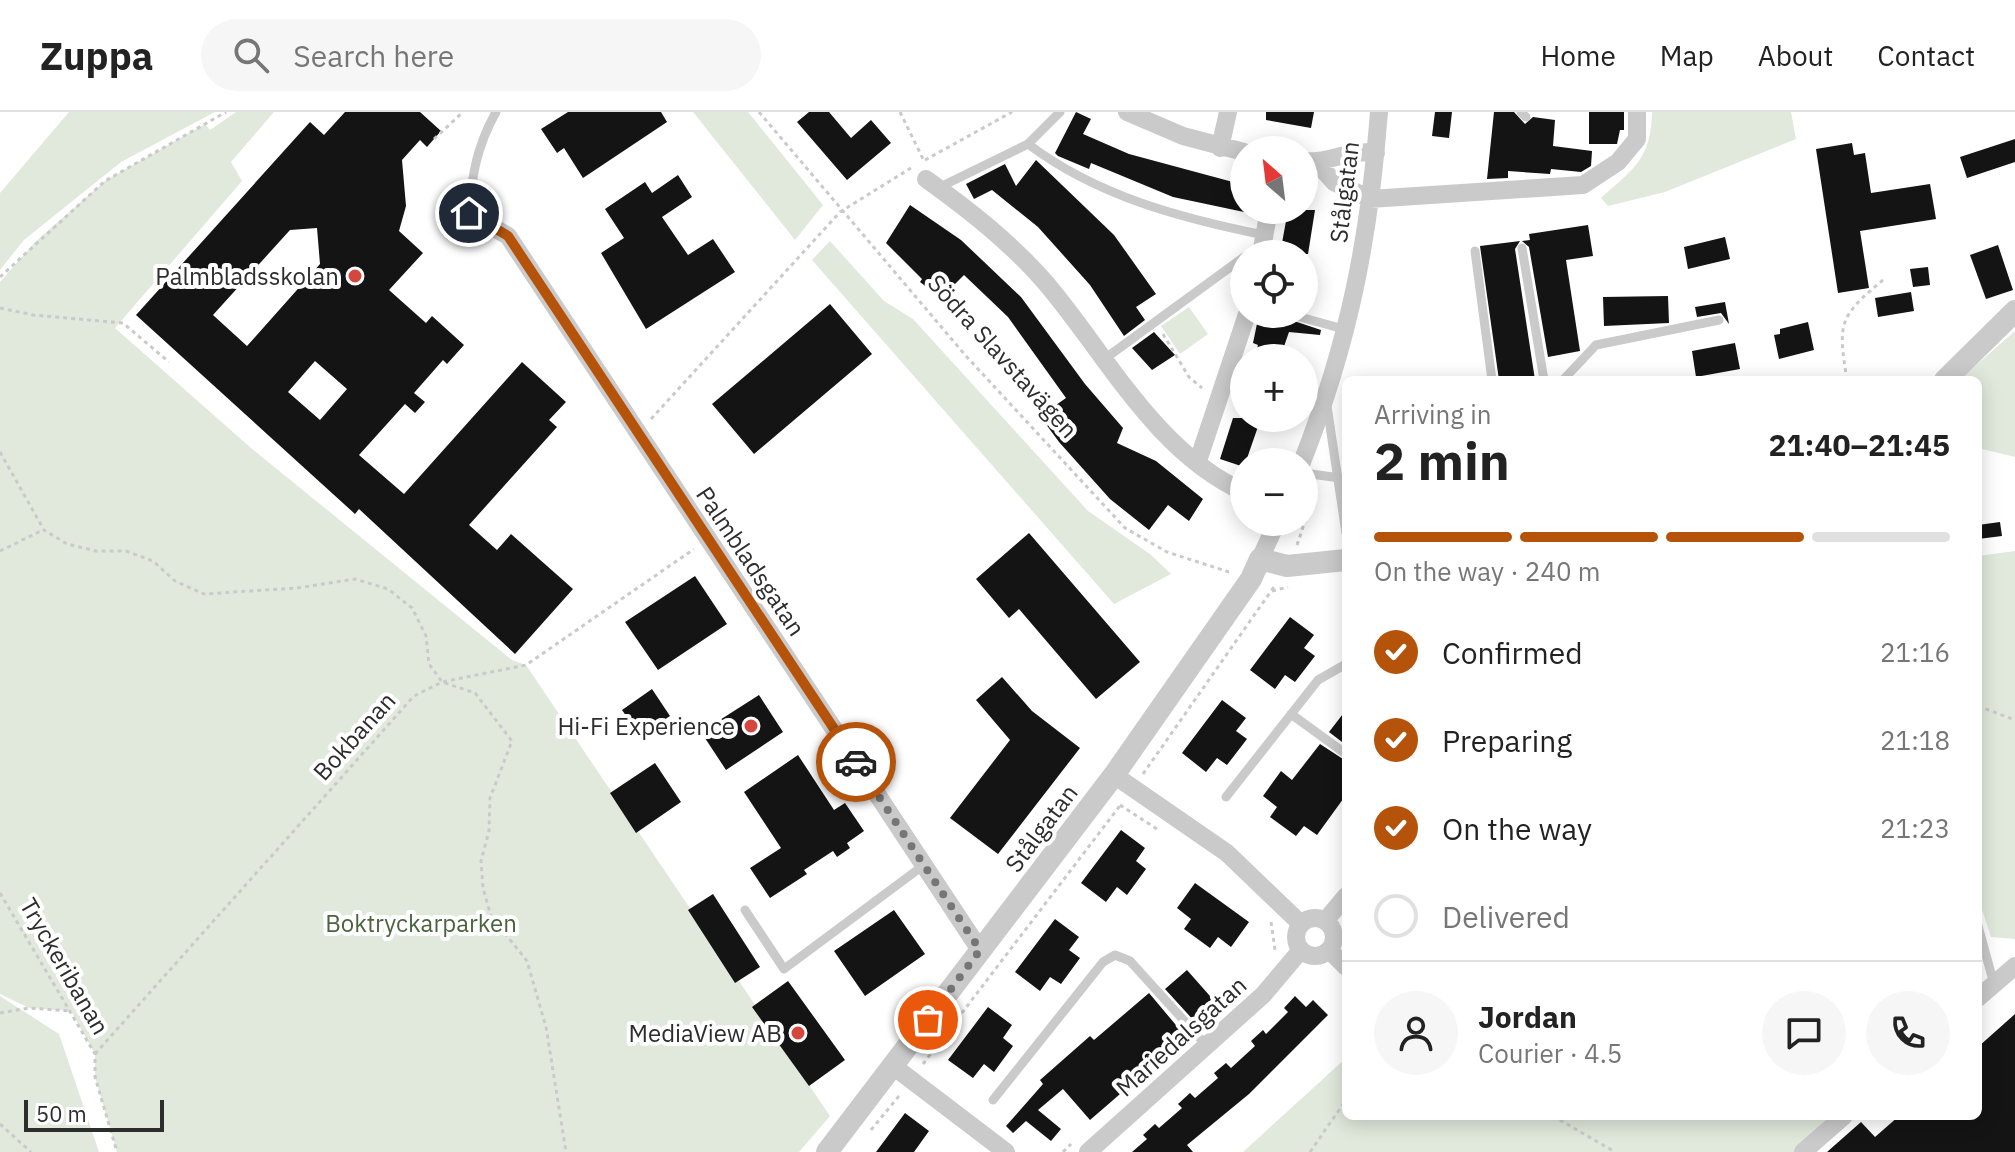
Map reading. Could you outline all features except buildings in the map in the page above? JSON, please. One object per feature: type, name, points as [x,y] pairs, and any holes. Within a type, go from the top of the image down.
[{"type":"street","points":[[1127,112],[1230,150]]},
{"type":"street","points":[[1220,148],[1228,112]]},
{"type":"street","name":"Stålgatan","points":[[1307,448],[1347,330],[1370,199],[1379,112]]},
{"type":"street","points":[[1318,168],[1334,182],[1370,199],[1583,185],[1618,162],[1637,139],[1637,112]]},
{"type":"street","points":[[1318,160],[1356,150],[1376,153]]},
{"type":"street","points":[[929,176],[1009,245],[1035,272],[1103,360],[1166,434],[1230,488]]},
{"type":"street","name":"Palmbladsgatan","points":[[469,213],[508,236],[980,950]]},
{"type":"street","points":[[1949,376],[2015,311]]},
{"type":"street","points":[[1198,461],[1242,328]]},
{"type":"street","name":"Stålgatan","points":[[827,1152],[1114,775],[1255,569],[1270,536]]},
{"type":"street","points":[[1255,569],[1342,560]]},
{"type":"street","points":[[1114,775],[1227,853],[1301,924]]},
{"type":"street","points":[[1325,921],[1342,901]]},
{"type":"street","points":[[1310,919],[1325,921],[1334,933],[1329,950],[1313,956],[1301,950],[1296,939],[1301,924],[1310,919]]},
{"type":"street","name":"Mariedalsgatan","points":[[1081,1147],[1207,1046],[1263,995],[1301,950]]},
{"type":"street","points":[[1329,950],[1342,963]]},
{"type":"street","points":[[1982,994],[2015,966]]},
{"type":"street","points":[[893,1066],[1006,1152]]},
{"type":"street","points":[[1803,1152],[1839,1120]]},
{"type":"lane","points":[[469,213],[472,171],[481,139],[496,112]]},
{"type":"lane","points":[[929,176],[1028,144],[1060,112]]},
{"type":"lane","points":[[1028,144],[1054,163],[1146,206],[1198,222],[1237,240]]},
{"type":"lane","points":[[1522,248],[1543,376]]},
{"type":"lane","points":[[1475,251],[1491,376]]},
{"type":"lane","points":[[1103,360],[1230,268]]},
{"type":"lane","points":[[1567,376],[1596,345],[1719,320]]},
{"type":"lane","points":[[1318,322],[1347,330]]},
{"type":"lane","points":[[1326,400],[1342,496]]},
{"type":"lane","points":[[1318,475],[1340,478]]},
{"type":"lane","points":[[1226,797],[1323,675],[1342,666]]},
{"type":"lane","points":[[1291,714],[1342,751]]},
{"type":"lane","points":[[745,910],[784,969],[924,865]]},
{"type":"lane","points":[[1982,940],[1994,984]]},
{"type":"lane","points":[[993,1100],[1103,962],[1115,955],[1130,961],[1207,1046]]},
{"type":"path","points":[[0,277],[105,181],[226,112]]},
{"type":"path","points":[[434,139],[463,112]]},
{"type":"path","name":"Södra Slavstavägen","points":[[759,112],[840,212],[1125,528],[1167,552],[1255,569]]},
{"type":"path","points":[[900,112],[929,176]]},
{"type":"path","points":[[638,433],[840,212],[929,176],[1012,112]]},
{"type":"path","points":[[1846,376],[1840,339],[1844,318],[1852,305],[1883,280]]},
{"type":"path","points":[[0,308],[33,315],[123,323],[169,362]]},
{"type":"path","points":[[1155,322],[1189,377],[1205,391],[1221,393]]},
{"type":"path","points":[[0,452],[44,530],[67,544],[96,551],[126,551],[153,561],[175,581],[204,594],[297,588],[355,579],[388,589],[412,608],[426,636],[429,664],[442,682],[475,693],[512,741],[490,798],[489,831],[481,861],[483,888],[491,916],[527,961],[546,1027],[566,1152]]},
{"type":"path","points":[[0,551],[44,530]]},
{"type":"path","name":"Bokbanan","points":[[95,1054],[414,696],[442,682],[526,665],[708,539]]},
{"type":"path","points":[[1982,708],[2015,720]]},
{"type":"path","points":[[1120,805],[1166,835]]},
{"type":"path","name":"Tryckeribanan","points":[[0,893],[95,1054],[95,1077],[117,1152]]},
{"type":"path","points":[[1266,916],[1275,938],[1273,959]]},
{"type":"path","points":[[0,1013],[29,1008],[70,1011]]},
{"type":"path","points":[[1310,1152],[1342,1106]]},
{"type":"path","points":[[1560,1120],[1615,1152]]},
{"type":"path","points":[[0,1124],[31,1152]]},
{"type":"path","points":[[1063,1152],[1081,1147]]},
{"type":"green space","points":[[69,112],[215,112],[121,162],[24,240],[0,270],[0,193]]},
{"type":"green space","name":"Boktryckarparken","points":[[236,112],[274,112],[231,162],[242,181],[115,328],[251,448],[512,660],[526,665],[830,1116],[799,1152],[117,1152],[95,1077],[95,1054],[71,1011],[29,1008],[0,994],[0,282],[36,241],[105,181],[205,124],[210,130]]},
{"type":"green space","points":[[693,112],[748,112],[823,205],[795,240]]},
{"type":"green space","points":[[1652,112],[1791,112],[1796,139],[1665,192],[1608,206],[1601,198],[1631,170],[1644,152]]},
{"type":"green space","points":[[830,241],[884,301],[913,319],[1088,511],[1150,554],[1171,574],[1114,604],[812,260]]},
{"type":"green space","points":[[1189,307],[1208,334],[1180,354],[1161,326]]},
{"type":"green space","points":[[2015,331],[2015,457],[1982,449],[1982,376],[1964,376]]},
{"type":"green space","points":[[2015,551],[2015,939],[1991,937],[1982,909],[1982,555]]},
{"type":"green space","points":[[0,996],[59,1034],[99,1152],[0,1152]]},
{"type":"green space","points":[[1342,1062],[1342,1120],[1839,1120],[1803,1152],[1243,1152]]},
{"type":"way so far","points":[[856,762],[980,950],[928,1020]]},
{"type":"place","name":"Palmbladsskolan","points":[[355,276]]},
{"type":"place","name":"Hi-Fi Experience","points":[[751,726]]},
{"type":"place","name":"MediaView AB","points":[[798,1033]]},
{"type":"route","points":[[469,213],[508,236],[856,762]]}]
